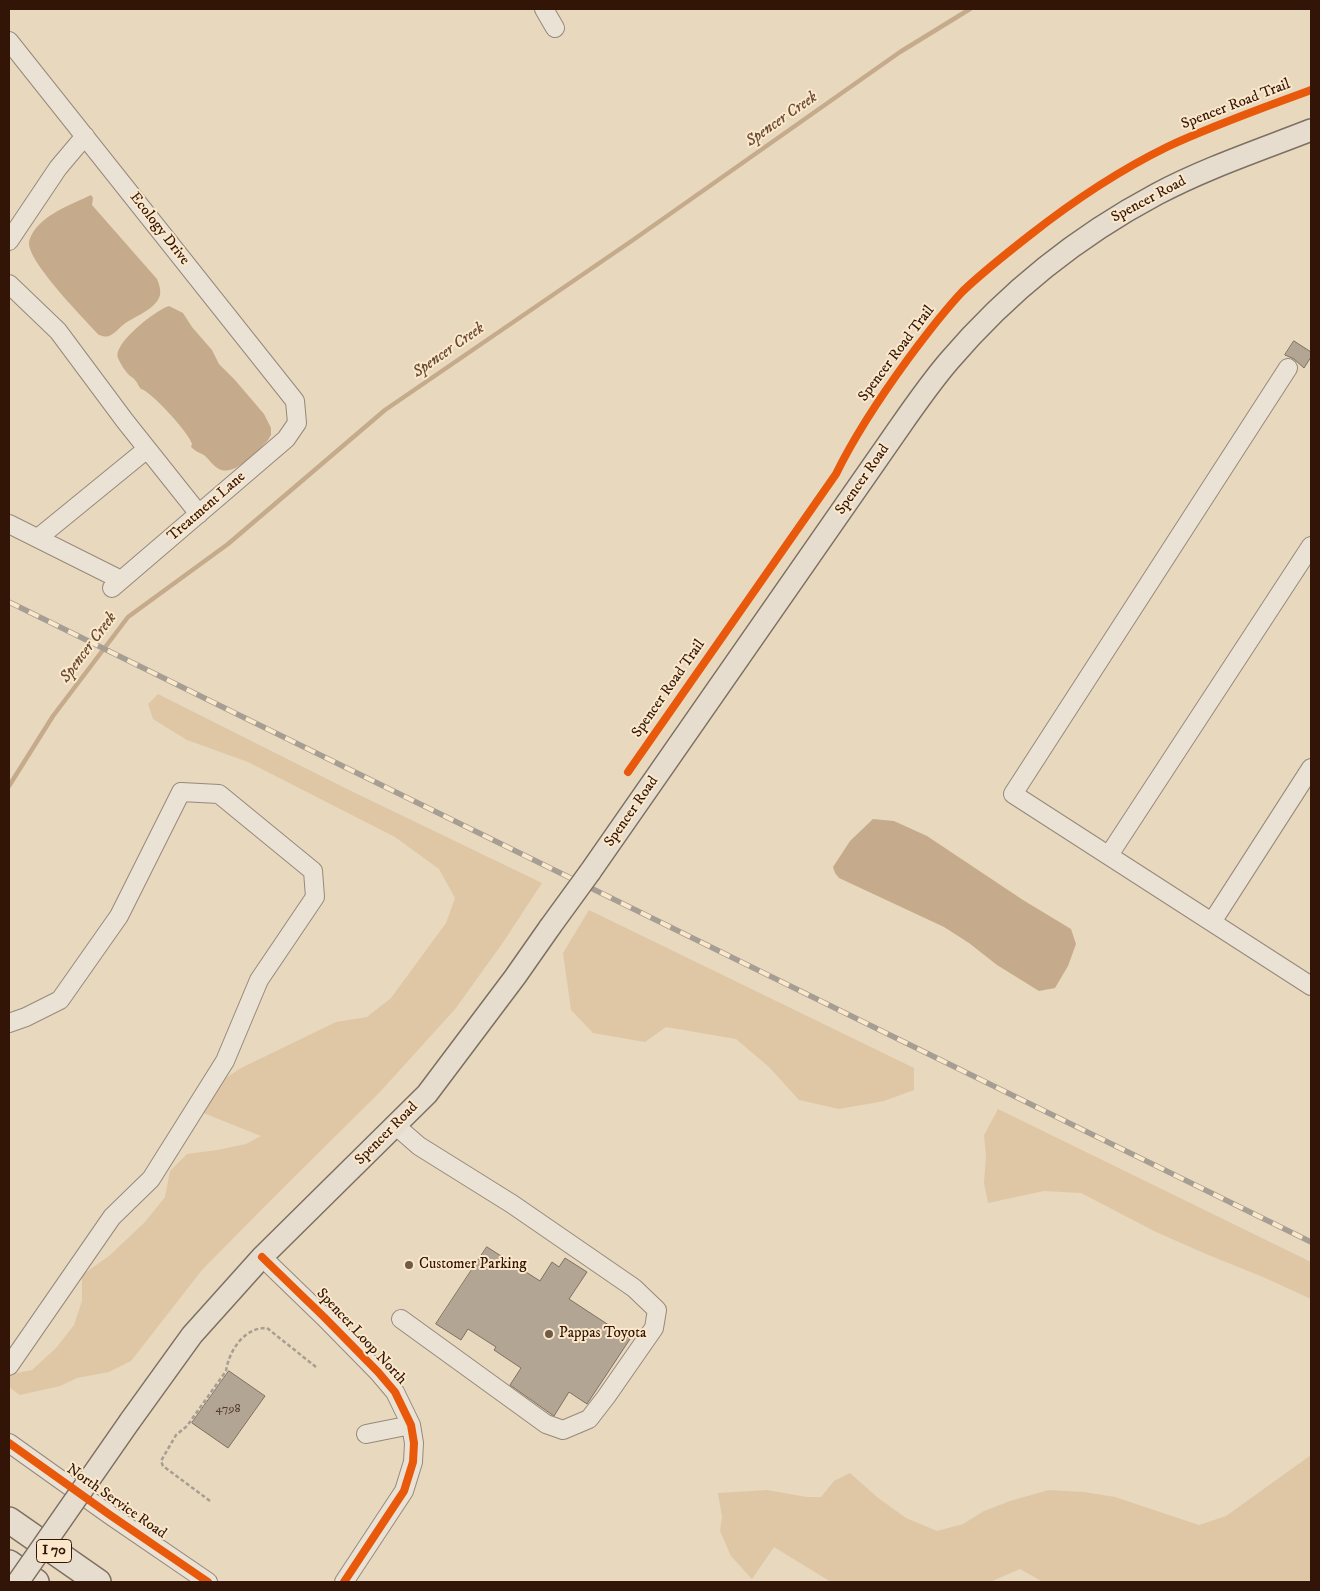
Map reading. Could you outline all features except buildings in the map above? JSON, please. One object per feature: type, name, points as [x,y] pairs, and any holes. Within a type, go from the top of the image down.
[{"type":"highway","name":"I 70","points":[[9,1520],[98,1582]]},
{"type":"highway","name":"I 70","points":[[9,1563],[36,1582]]},
{"type":"main road","name":"Spencer Road","points":[[18,1582],[192,1335],[262,1257],[396,1126],[438,1079],[590,872],[914,407],[948,362],[1002,305],[1040,272],[1082,239],[1122,213],[1210,169],[1311,130]]},
{"type":"street","name":"Ecology Drive","points":[[9,41],[295,401],[297,423]]},
{"type":"street","points":[[9,241],[58,168],[85,136]]},
{"type":"street","points":[[9,284],[58,331],[147,449],[200,514]]},
{"type":"street","points":[[1288,368],[1013,794],[1311,986]]},
{"type":"street","name":"Treatment Lane","points":[[38,538],[117,584],[286,439],[297,423]]},
{"type":"street","points":[[9,524],[38,538],[147,449]]},
{"type":"street","points":[[1109,855],[1311,546]]},
{"type":"street","points":[[1212,922],[1311,768]]},
{"type":"street","points":[[9,1023],[26,1017],[60,1000],[119,916],[181,792],[219,794],[313,871],[315,898],[259,980],[225,1061],[151,1179],[112,1217],[15,1342],[9,1366]]},
{"type":"street","points":[[396,1126],[419,1146],[512,1204],[634,1288],[657,1310],[654,1328],[600,1404],[589,1418],[563,1430],[546,1424],[401,1319]]},
{"type":"street","name":"Spencer Loop North","points":[[262,1257],[378,1372],[395,1392],[405,1410],[410,1425],[414,1443],[413,1462],[404,1491],[344,1582]]},
{"type":"street","points":[[366,1434],[410,1425]]},
{"type":"street","name":"North Service Road","points":[[9,1443],[208,1582]]},
{"type":"path","points":[[210,1501],[163,1466],[161,1461],[176,1435],[187,1426],[226,1371],[227,1362],[235,1345],[259,1328],[267,1328],[316,1367]]},
{"type":"shaded area","points":[[91,195],[93,198],[92,205],[157,279],[160,289],[160,295],[154,305],[106,337],[99,335],[47,277],[31,252],[29,243],[31,236],[42,222],[66,207]]},
{"type":"shaded area","points":[[169,306],[183,313],[192,327],[212,350],[219,364],[264,414],[271,428],[271,435],[264,445],[246,462],[232,469],[225,471],[219,469],[204,455],[191,447],[192,444],[177,422],[161,404],[141,389],[121,365],[118,358],[118,352],[122,344],[129,336],[146,320]]},
{"type":"shaded area","points":[[158,694],[347,789],[542,883],[504,941],[456,1008],[380,1092],[202,1270],[131,1361],[109,1372],[77,1378],[60,1386],[20,1395],[9,1387],[9,1372],[12,1374],[32,1370],[56,1348],[74,1325],[82,1301],[82,1275],[109,1256],[145,1222],[165,1197],[170,1171],[187,1154],[246,1144],[261,1136],[201,1112],[215,1085],[241,1068],[336,1022],[367,1017],[391,998],[446,923],[455,898],[439,869],[395,837],[248,762],[187,740],[153,719],[148,704]]},
{"type":"shaded area","points":[[873,819],[894,821],[927,836],[1023,900],[1071,929],[1076,944],[1068,966],[1055,988],[1039,991],[997,965],[969,943],[944,927],[839,878],[833,867],[850,841]]},
{"type":"shaded area","points":[[589,910],[914,1068],[914,1090],[884,1101],[839,1109],[799,1100],[769,1067],[736,1039],[666,1027],[645,1042],[593,1033],[571,1010],[563,953]]},
{"type":"shaded area","points":[[998,1109],[1311,1262],[1311,1299],[1156,1232],[1081,1193],[1044,1191],[988,1203],[984,1183],[986,1156],[984,1135]]},
{"type":"shaded area","points":[[1311,1455],[1311,1582],[1043,1582],[1020,1569],[990,1582],[831,1582],[774,1547],[752,1579],[731,1556],[720,1531],[722,1517],[718,1493],[767,1490],[807,1497],[821,1497],[834,1481],[850,1473],[877,1497],[906,1518],[937,1531],[963,1524],[984,1511],[1010,1501],[1049,1490],[1084,1492],[1115,1497],[1199,1525],[1226,1516]]},
{"type":"waterway","name":"Spencer Creek","points":[[9,786],[53,716],[128,617],[228,544],[385,410],[633,240],[900,52],[970,9]]},
{"type":"railway","points":[[9,602],[1311,1242]]},
{"type":"cycle path","name":"Spencer Road Trail","points":[[628,772],[836,474],[860,429],[888,387],[948,307],[963,291],[996,262],[1046,223],[1079,199],[1131,166],[1203,131],[1311,90]]},
{"type":"cycle path","points":[[262,1257],[378,1372],[395,1392],[411,1425],[414,1443],[413,1462],[404,1491],[344,1582]]},
{"type":"cycle path","points":[[9,1443],[208,1582]]},
{"type":"place","name":"Customer Parking","points":[[409,1265]]},
{"type":"place","name":"Pappas Toyota","points":[[549,1334]]}]
